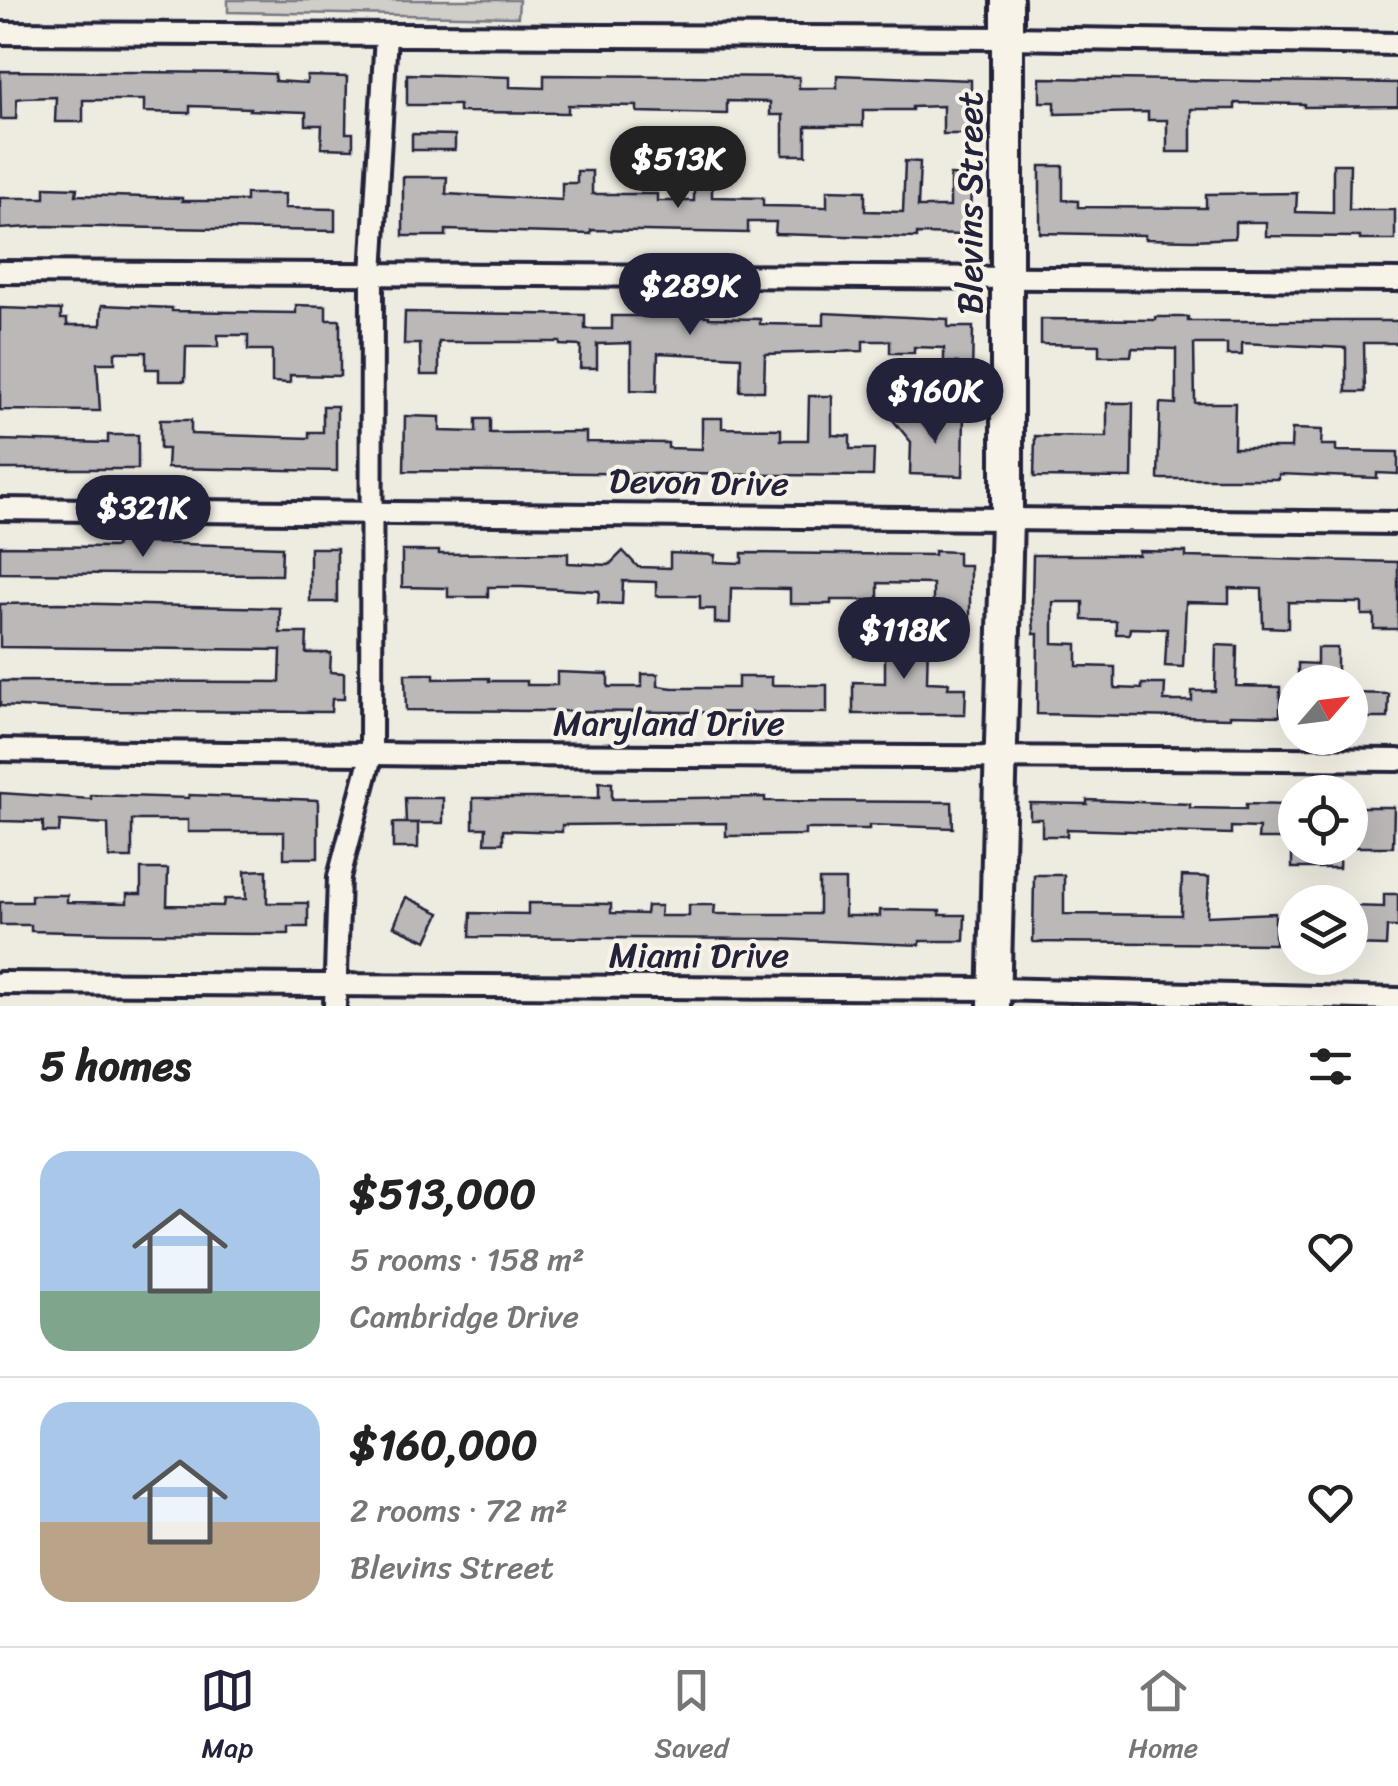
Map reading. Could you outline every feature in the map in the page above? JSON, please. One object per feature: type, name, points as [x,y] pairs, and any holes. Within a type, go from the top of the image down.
[{"type":"street","name":"Blevins Street","points":[[994,998],[1007,517],[1007,0]]},
{"type":"street","points":[[0,33],[1398,44]]},
{"type":"street","points":[[335,996],[340,877],[371,756],[372,274],[386,35]]},
{"type":"street","points":[[0,272],[1398,280]]},
{"type":"street","name":"Devon Drive","points":[[0,509],[1398,523]]},
{"type":"street","name":"Maryland Drive","points":[[0,750],[371,756],[1398,760]]},
{"type":"street","name":"Miami Drive","points":[[0,983],[335,996],[1398,999]]},
{"type":"shaded area","points":[[228,0],[519,0],[518,17],[228,12]]},
{"type":"building","points":[[0,71],[251,73],[275,74],[275,81],[307,83],[307,76],[347,77],[346,133],[353,133],[353,149],[321,148],[322,125],[306,125],[306,112],[190,106],[190,113],[144,112],[144,100],[83,100],[83,122],[55,122],[56,97],[17,99],[16,119],[1,119]]},
{"type":"building","points":[[407,74],[510,77],[510,87],[544,88],[544,75],[799,77],[799,88],[837,88],[837,75],[971,80],[971,134],[943,134],[943,106],[863,110],[863,126],[806,126],[806,155],[783,155],[783,115],[770,115],[770,102],[727,101],[727,114],[637,112],[637,106],[568,105],[568,113],[459,112],[459,105],[407,105]]},
{"type":"building","points":[[1040,78],[1398,83],[1398,106],[1235,103],[1235,109],[1191,109],[1191,152],[1167,152],[1167,120],[1148,120],[1148,112],[1055,114],[1055,102],[1040,102]]},
{"type":"building","points":[[412,134],[455,135],[455,150],[412,150]]},
{"type":"building","points":[[694,160],[712,160],[712,197],[763,198],[763,206],[827,207],[827,190],[865,191],[865,211],[903,212],[905,161],[920,162],[918,207],[950,207],[950,175],[971,176],[970,235],[917,234],[917,238],[775,234],[776,222],[748,222],[748,233],[446,230],[446,236],[403,236],[403,177],[447,177],[446,194],[562,200],[562,183],[577,183],[577,171],[592,171],[592,194],[657,194],[657,201],[694,201]]},
{"type":"building","points":[[1333,164],[1350,164],[1349,210],[1395,210],[1395,240],[1266,236],[1266,222],[1235,222],[1235,238],[1145,239],[1145,235],[1040,233],[1040,166],[1063,166],[1063,200],[1078,201],[1078,207],[1206,208],[1206,194],[1297,193],[1296,212],[1333,213]]},
{"type":"building","points":[[45,187],[77,188],[76,195],[182,201],[246,201],[246,194],[285,194],[285,208],[335,209],[335,231],[46,226],[0,229],[0,198],[45,198]]},
{"type":"building","points":[[102,305],[172,311],[296,313],[296,305],[326,306],[326,320],[340,320],[340,376],[290,375],[290,383],[272,382],[272,350],[248,350],[248,335],[218,335],[218,347],[186,347],[185,381],[159,381],[159,369],[146,369],[146,352],[115,352],[115,363],[97,363],[100,411],[0,410],[0,308],[61,310],[61,319],[67,319],[67,325],[101,325]]},
{"type":"building","points":[[405,312],[585,315],[585,329],[612,329],[612,316],[709,316],[760,319],[760,324],[824,325],[824,313],[948,319],[948,327],[973,327],[972,377],[958,377],[958,363],[944,362],[944,348],[914,347],[914,353],[890,353],[890,341],[863,341],[863,351],[765,354],[764,391],[740,391],[741,357],[658,353],[657,391],[631,390],[631,343],[597,344],[597,368],[580,368],[581,346],[560,342],[439,342],[439,375],[421,375],[420,344],[404,344]]},
{"type":"building","points":[[1188,317],[1188,321],[1398,321],[1398,343],[1364,343],[1365,392],[1346,392],[1346,348],[1242,343],[1242,355],[1227,355],[1227,344],[1194,344],[1195,403],[1235,403],[1234,448],[1291,448],[1292,429],[1322,430],[1321,445],[1336,445],[1336,451],[1398,452],[1398,474],[1377,473],[1377,478],[1279,474],[1279,479],[1158,479],[1160,403],[1176,404],[1176,349],[1132,348],[1131,356],[1099,356],[1099,345],[1041,344],[1041,319]]},
{"type":"building","points":[[809,396],[832,396],[832,435],[850,436],[850,449],[874,449],[873,476],[404,471],[405,416],[440,417],[440,431],[476,432],[476,419],[490,419],[490,433],[586,432],[586,442],[668,443],[668,448],[702,449],[702,418],[722,418],[722,428],[781,429],[781,440],[808,440]]},
{"type":"building","points":[[1107,403],[1133,403],[1132,478],[1034,477],[1035,436],[1107,437]]},
{"type":"building","points":[[323,406],[337,406],[337,471],[167,468],[168,449],[160,449],[160,420],[191,420],[191,434],[309,438],[309,432],[323,432]]},
{"type":"building","points":[[907,406],[937,441],[938,410],[964,410],[963,476],[910,474],[911,442],[892,419]]},
{"type":"building","points":[[108,435],[138,435],[138,469],[0,469],[0,440],[108,443]]},
{"type":"building","points":[[116,542],[282,547],[281,575],[0,573],[0,546],[116,547]]},
{"type":"building","points":[[310,548],[337,548],[337,602],[310,602]]},
{"type":"building","points":[[402,551],[568,553],[568,563],[609,565],[623,551],[638,567],[670,568],[670,553],[715,555],[714,562],[742,563],[742,553],[958,552],[958,565],[970,565],[970,620],[945,620],[945,606],[933,606],[933,584],[878,583],[878,600],[831,600],[831,604],[790,604],[790,589],[731,588],[730,623],[715,623],[715,609],[700,609],[700,596],[656,596],[656,582],[623,581],[622,604],[598,603],[599,591],[522,587],[488,587],[488,597],[448,597],[448,588],[402,587]]},
{"type":"building","points":[[1139,551],[1186,552],[1186,557],[1398,562],[1398,629],[1374,629],[1374,615],[1362,615],[1362,603],[1288,602],[1288,628],[1263,627],[1262,589],[1229,588],[1229,603],[1186,602],[1183,667],[1165,666],[1167,629],[1130,628],[1129,634],[1116,634],[1116,621],[1083,620],[1083,602],[1053,602],[1053,643],[1077,644],[1077,666],[1115,667],[1115,688],[1142,689],[1142,684],[1165,684],[1164,701],[1192,701],[1192,691],[1215,691],[1216,645],[1237,646],[1236,686],[1278,687],[1278,716],[1037,714],[1038,634],[1034,634],[1033,555],[1139,555]]},
{"type":"building","points":[[0,604],[280,608],[280,633],[307,633],[306,653],[331,653],[330,672],[344,673],[344,699],[332,699],[331,712],[106,711],[0,706],[0,681],[280,682],[281,650],[0,647]]},
{"type":"building","points":[[854,639],[928,639],[927,682],[966,688],[965,714],[853,714],[853,682],[885,683],[885,656],[854,655]]},
{"type":"building","points":[[1317,648],[1337,648],[1337,665],[1298,665],[1298,663],[1317,664]]},
{"type":"building","points":[[557,672],[608,674],[608,687],[642,687],[642,674],[658,674],[658,686],[673,688],[738,688],[738,677],[772,677],[772,685],[827,685],[827,713],[406,710],[405,674],[557,685]]},
{"type":"building","points":[[1368,693],[1389,694],[1388,718],[1368,718]]},
{"type":"building","points":[[599,782],[612,783],[612,799],[765,797],[765,801],[952,802],[953,828],[869,825],[869,829],[805,829],[805,835],[726,836],[726,823],[562,825],[562,832],[503,830],[503,843],[485,843],[486,828],[473,828],[473,798],[599,798]]},
{"type":"building","points":[[0,793],[91,799],[91,795],[189,795],[318,800],[318,858],[284,858],[284,832],[188,832],[188,820],[132,820],[132,858],[109,858],[108,824],[60,821],[59,832],[43,832],[43,822],[0,821]]},
{"type":"building","points":[[405,798],[443,798],[443,823],[406,823]]},
{"type":"building","points":[[1087,800],[1246,809],[1246,804],[1278,805],[1278,839],[1258,839],[1259,828],[1231,827],[1231,834],[1067,829],[1067,836],[1042,836],[1042,819],[1030,819],[1030,803],[1087,804]]},
{"type":"building","points":[[1368,807],[1394,807],[1393,847],[1368,847]]},
{"type":"building","points":[[393,823],[418,823],[418,848],[393,848]]},
{"type":"building","points":[[1292,865],[1339,865],[1339,868]]},
{"type":"building","points":[[141,869],[168,869],[167,905],[223,906],[224,899],[246,899],[245,871],[267,870],[267,903],[308,903],[308,927],[289,927],[289,934],[111,933],[31,931],[31,925],[0,925],[0,902],[31,902],[31,895],[67,895],[67,902],[127,903],[127,894],[141,894]]},
{"type":"building","points":[[1034,875],[1064,875],[1064,914],[1181,915],[1182,876],[1209,877],[1207,916],[1275,913],[1275,944],[1033,942]]},
{"type":"building","points":[[819,880],[845,880],[845,916],[880,916],[880,910],[965,915],[964,941],[920,941],[920,945],[777,939],[470,937],[471,913],[528,914],[528,903],[611,904],[611,913],[646,914],[647,906],[661,906],[660,916],[689,916],[689,905],[715,905],[714,914],[819,914]]},
{"type":"building","points":[[1384,894],[1398,894],[1398,927],[1387,927],[1386,946],[1368,946],[1368,907],[1384,907]]},
{"type":"building","points":[[406,897],[440,913],[427,941],[394,926]]}]
